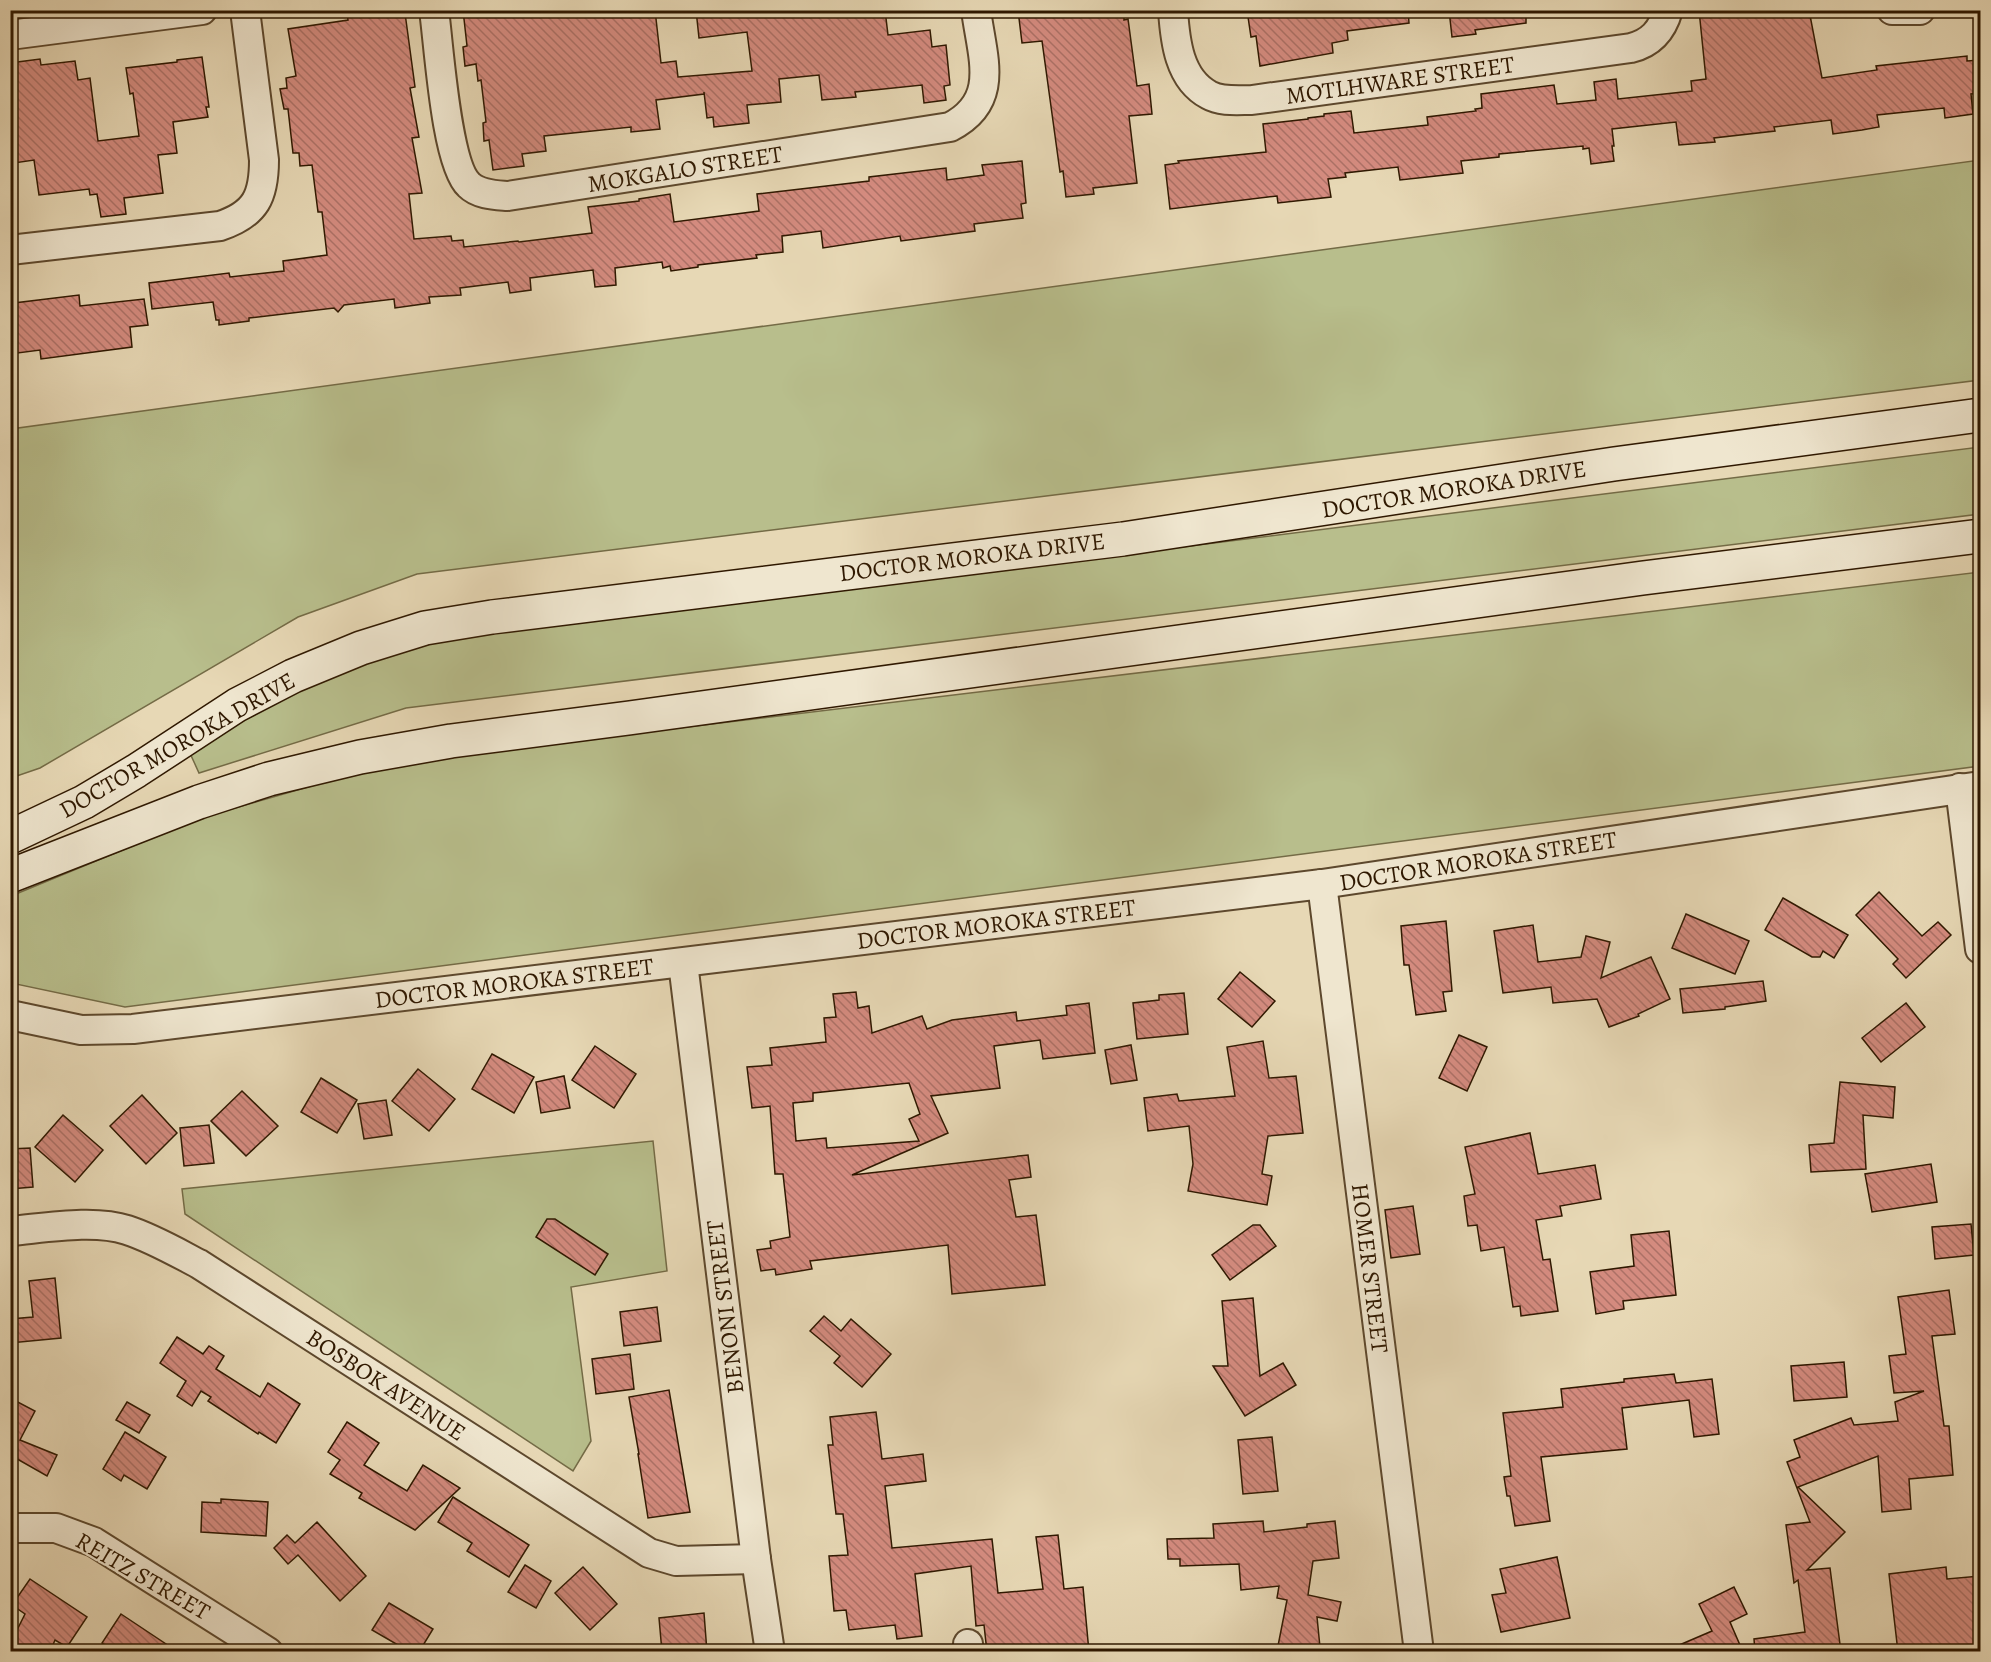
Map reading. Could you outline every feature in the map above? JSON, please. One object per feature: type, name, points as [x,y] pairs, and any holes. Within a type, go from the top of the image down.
[{"type":"street","points":[[10,35],[202,10]]},
{"type":"street","points":[[10,250],[220,226],[235,220],[249,210],[259,198],[264,182],[264,160],[245,10]]},
{"type":"street","name":"MOKGALO STREET","points":[[434,10],[450,139],[456,163],[469,186],[488,195],[508,196],[950,128],[964,120],[973,111],[979,102],[986,80],[976,10]]},
{"type":"street","name":"MOTLHWARE STREET","points":[[1173,10],[1181,60],[1190,79],[1209,95],[1227,100],[1251,100],[1630,48],[1643,45],[1656,35],[1664,24],[1668,10]]},
{"type":"street","points":[[1892,10],[1920,10]]},
{"type":"street","name":"DOCTOR MOROKA DRIVE","points":[[10,837],[84,802],[237,705],[293,676],[361,648],[425,628],[492,616],[1123,539],[1614,464],[1980,415]]},
{"type":"street","name":"DOCTOR MOROKA DRIVE","points":[[10,876],[199,802],[269,778],[360,757],[451,741],[1643,578],[1980,536]]},
{"type":"street","points":[[1970,787],[1980,949]]},
{"type":"street","name":"DOCTOR MOROKA STREET","points":[[10,1015],[81,1030],[133,1029],[1322,884],[1970,787]]},
{"type":"street","name":"HOMER STREET","points":[[1322,884],[1419,1652]]},
{"type":"street","name":"BENONI STREET","points":[[683,963],[756,1559],[770,1652]]},
{"type":"street","name":"BOSBOK AVENUE","points":[[10,1231],[92,1225],[125,1229],[156,1242],[199,1264],[649,1553],[676,1560],[756,1559]]},
{"type":"street","name":"REITZ STREET","points":[[10,1528],[56,1528],[94,1542],[268,1652]]},
{"type":"green space","points":[[1980,160],[1980,380],[417,574],[298,617],[40,768],[11,778],[11,429]]},
{"type":"green space","points":[[1980,447],[1980,514],[406,708],[199,773],[189,751],[314,682],[423,642]]},
{"type":"green space","points":[[1980,572],[1980,766],[125,1007],[11,983],[11,896],[200,818],[395,762]]},
{"type":"green space","points":[[653,1141],[667,1271],[571,1287],[591,1441],[573,1471],[185,1214],[182,1189]]},
{"type":"building","points":[[353,10],[377,10],[378,17],[405,13],[415,87],[410,88],[419,137],[412,138],[422,193],[409,194],[414,239],[451,236],[452,241],[463,240],[464,247],[592,233],[588,207],[639,201],[639,199],[670,194],[674,222],[759,211],[757,194],[869,181],[869,177],[946,168],[947,180],[984,175],[982,165],[1022,161],[1026,203],[1021,204],[1023,218],[974,224],[975,231],[901,241],[900,236],[823,248],[821,231],[782,236],[783,252],[756,255],[757,258],[698,265],[698,267],[671,271],[670,266],[663,268],[662,262],[615,268],[616,285],[595,287],[593,270],[530,278],[531,290],[510,293],[508,282],[460,288],[461,295],[429,297],[430,303],[395,308],[394,299],[344,305],[338,312],[334,308],[249,318],[249,321],[219,325],[213,302],[152,309],[149,283],[229,273],[230,277],[284,271],[283,261],[327,255],[322,212],[318,212],[312,165],[300,166],[299,153],[293,153],[288,109],[284,109],[280,89],[287,88],[286,78],[296,76],[288,29],[348,20],[347,14],[354,13]]},
{"type":"building","points":[[463,10],[655,10],[661,63],[676,61],[678,77],[752,71],[747,32],[699,38],[696,10],[885,10],[888,35],[930,30],[932,47],[946,45],[950,85],[944,86],[946,100],[924,103],[922,85],[855,92],[856,97],[822,100],[819,75],[779,79],[781,102],[747,105],[749,123],[714,127],[713,117],[707,118],[704,92],[704,94],[656,100],[660,129],[631,132],[631,127],[544,136],[546,151],[522,154],[524,166],[493,170],[489,140],[484,141],[483,123],[486,122],[481,80],[478,81],[476,64],[465,66],[463,47],[467,46]]},
{"type":"building","points":[[1018,10],[1124,10],[1124,20],[1128,19],[1137,86],[1149,84],[1152,114],[1129,116],[1137,183],[1093,188],[1094,194],[1066,197],[1063,171],[1060,172],[1042,41],[1022,43]]},
{"type":"building","points":[[1247,10],[1408,10],[1409,23],[1347,31],[1348,40],[1332,43],[1333,53],[1260,66],[1256,36],[1251,37]]},
{"type":"building","points":[[1449,10],[1526,10],[1526,23],[1475,30],[1476,34],[1452,37]]},
{"type":"building","points":[[1699,10],[1809,10],[1822,78],[1877,70],[1876,66],[1967,56],[1967,61],[1980,60],[1980,93],[1971,94],[1973,114],[1945,118],[1944,108],[1877,115],[1879,127],[1862,130],[1833,134],[1831,120],[1774,127],[1775,131],[1714,138],[1715,142],[1679,145],[1676,122],[1612,129],[1614,161],[1591,164],[1589,148],[1583,149],[1583,146],[1499,154],[1499,157],[1461,161],[1463,173],[1400,180],[1398,167],[1345,173],[1346,177],[1328,179],[1331,197],[1278,203],[1277,196],[1170,209],[1165,165],[1179,163],[1178,161],[1266,152],[1263,124],[1351,111],[1354,133],[1428,125],[1427,117],[1476,111],[1475,109],[1482,108],[1481,94],[1554,85],[1557,104],[1596,100],[1594,82],[1616,79],[1618,99],[1692,91],[1691,81],[1706,79]]},
{"type":"building","points":[[202,57],[209,107],[206,107],[208,117],[173,122],[177,153],[158,155],[163,193],[124,198],[126,214],[101,217],[97,194],[90,195],[89,189],[39,195],[34,160],[14,163],[10,129],[16,128],[10,89],[10,63],[40,59],[41,65],[75,61],[78,80],[90,78],[98,141],[139,136],[133,93],[130,94],[126,68]]},
{"type":"building","points":[[79,295],[80,306],[144,299],[148,325],[130,327],[132,347],[41,359],[40,350],[10,354],[10,309],[14,308],[14,303]]},
{"type":"building","points":[[1879,892],[1922,936],[1938,922],[1951,935],[1906,978],[1893,964],[1898,959],[1856,915]]},
{"type":"building","points":[[1783,898],[1848,935],[1834,958],[1823,951],[1820,957],[1812,957],[1765,930]]},
{"type":"building","points":[[1686,914],[1749,941],[1735,974],[1672,948]]},
{"type":"building","points":[[1446,921],[1452,991],[1443,992],[1446,1011],[1416,1015],[1409,965],[1404,965],[1401,926]]},
{"type":"building","points":[[1533,925],[1538,962],[1581,957],[1586,936],[1610,942],[1601,978],[1651,957],[1670,999],[1638,1014],[1639,1016],[1609,1027],[1597,999],[1553,1003],[1551,987],[1503,993],[1494,931]]},
{"type":"building","points":[[1240,972],[1275,1001],[1252,1027],[1218,999]]},
{"type":"building","points":[[1763,981],[1766,1001],[1725,1007],[1725,1009],[1683,1013],[1680,989]]},
{"type":"building","points":[[856,992],[858,1008],[869,1006],[872,1033],[922,1016],[927,1029],[952,1020],[1016,1012],[1017,1021],[1067,1015],[1066,1006],[1089,1003],[1095,1053],[1043,1059],[1040,1040],[994,1046],[1000,1088],[931,1096],[948,1133],[852,1175],[1028,1155],[1031,1177],[1009,1180],[1016,1217],[1036,1215],[1045,1285],[952,1294],[948,1245],[810,1261],[812,1269],[776,1275],[775,1269],[761,1271],[757,1250],[771,1248],[770,1241],[790,1237],[783,1174],[775,1174],[770,1106],[752,1108],[747,1067],[772,1065],[770,1048],[826,1042],[824,1018],[836,1017],[833,994]],"holes":[[[909,1083],[920,1114],[909,1119],[919,1141],[827,1148],[826,1138],[796,1141],[793,1103],[813,1101],[813,1093]]]},
{"type":"building","points":[[1184,993],[1188,1034],[1137,1039],[1133,1003],[1159,1000],[1159,995]]},
{"type":"building","points":[[1906,1003],[1925,1027],[1881,1062],[1862,1038]]},
{"type":"building","points":[[1459,1035],[1487,1047],[1467,1091],[1439,1078]]},
{"type":"building","points":[[1263,1041],[1269,1078],[1296,1076],[1303,1133],[1268,1136],[1262,1174],[1272,1176],[1267,1205],[1188,1191],[1193,1164],[1189,1126],[1148,1131],[1144,1098],[1177,1094],[1179,1101],[1235,1096],[1227,1047]]},
{"type":"building","points":[[1131,1045],[1137,1080],[1111,1084],[1105,1050]]},
{"type":"building","points":[[595,1046],[636,1074],[614,1108],[572,1080]]},
{"type":"building","points":[[492,1054],[534,1077],[514,1113],[472,1089]]},
{"type":"building","points":[[418,1069],[455,1099],[429,1131],[392,1101]]},
{"type":"building","points":[[564,1076],[570,1108],[541,1113],[536,1082]]},
{"type":"building","points":[[321,1078],[357,1100],[337,1133],[301,1112]]},
{"type":"building","points":[[1840,1082],[1895,1087],[1893,1118],[1863,1115],[1866,1169],[1811,1172],[1809,1145],[1834,1143]]},
{"type":"building","points":[[242,1091],[278,1126],[246,1156],[211,1121]]},
{"type":"building","points":[[142,1095],[177,1133],[146,1164],[110,1126]]},
{"type":"building","points":[[386,1100],[392,1135],[364,1139],[358,1104]]},
{"type":"building","points":[[63,1115],[103,1150],[75,1182],[35,1147]]},
{"type":"building","points":[[209,1125],[214,1163],[184,1166],[180,1128]]},
{"type":"building","points":[[1530,1133],[1538,1174],[1595,1165],[1601,1199],[1560,1206],[1562,1216],[1536,1220],[1543,1260],[1550,1259],[1558,1311],[1521,1316],[1520,1306],[1513,1307],[1504,1247],[1481,1251],[1477,1225],[1468,1226],[1464,1196],[1475,1194],[1465,1147]]},
{"type":"building","points":[[30,1148],[33,1187],[10,1189],[10,1149]]},
{"type":"building","points":[[1931,1164],[1937,1202],[1872,1212],[1865,1174]]},
{"type":"building","points":[[1413,1206],[1420,1254],[1391,1258],[1385,1210]]},
{"type":"building","points":[[547,1219],[555,1219],[608,1254],[595,1275],[536,1237]]},
{"type":"building","points":[[1971,1224],[1974,1255],[1935,1259],[1932,1227]]},
{"type":"building","points":[[1253,1225],[1260,1225],[1276,1246],[1230,1280],[1212,1255]]},
{"type":"building","points":[[1669,1231],[1676,1295],[1623,1301],[1624,1309],[1596,1314],[1590,1272],[1634,1266],[1631,1235]]},
{"type":"building","points":[[55,1278],[61,1338],[10,1343],[10,1319],[33,1317],[29,1281]]},
{"type":"building","points":[[1949,1290],[1955,1334],[1932,1336],[1944,1426],[1949,1426],[1953,1475],[1909,1479],[1911,1509],[1882,1512],[1878,1456],[1798,1487],[1845,1532],[1807,1570],[1830,1568],[1841,1652],[1755,1652],[1754,1639],[1805,1632],[1798,1580],[1794,1583],[1786,1525],[1810,1522],[1787,1462],[1800,1457],[1794,1440],[1851,1418],[1854,1425],[1898,1421],[1895,1402],[1924,1391],[1894,1393],[1889,1356],[1906,1354],[1898,1297]]},
{"type":"building","points":[[1253,1298],[1260,1376],[1283,1363],[1296,1385],[1245,1416],[1213,1366],[1228,1366],[1222,1301]]},
{"type":"building","points":[[657,1307],[661,1341],[624,1346],[620,1312]]},
{"type":"building","points":[[824,1316],[841,1331],[851,1319],[891,1354],[862,1387],[834,1363],[840,1356],[810,1331]]},
{"type":"building","points":[[177,1337],[203,1354],[209,1346],[224,1356],[216,1369],[260,1397],[268,1383],[300,1404],[276,1443],[259,1432],[258,1434],[208,1401],[211,1397],[201,1391],[192,1406],[177,1396],[186,1381],[160,1363]]},
{"type":"building","points":[[630,1354],[634,1389],[596,1394],[592,1359]]},
{"type":"building","points":[[1844,1362],[1847,1397],[1794,1401],[1791,1366]]},
{"type":"building","points":[[1674,1374],[1676,1383],[1712,1379],[1719,1434],[1694,1437],[1689,1400],[1622,1408],[1627,1449],[1541,1457],[1550,1521],[1515,1526],[1504,1477],[1511,1476],[1503,1413],[1563,1407],[1561,1389]]},
{"type":"building","points":[[669,1390],[690,1512],[648,1518],[629,1397]]},
{"type":"building","points":[[10,1398],[35,1411],[20,1440],[57,1455],[47,1476],[12,1456],[10,1458]]},
{"type":"building","points":[[127,1402],[150,1415],[139,1433],[116,1420]]},
{"type":"building","points":[[876,1412],[882,1459],[923,1454],[926,1481],[885,1486],[892,1548],[992,1539],[998,1593],[1043,1589],[1036,1537],[1058,1535],[1064,1589],[1083,1587],[1089,1652],[987,1652],[984,1625],[976,1626],[971,1566],[915,1574],[922,1636],[897,1639],[895,1625],[849,1630],[846,1610],[834,1611],[829,1556],[848,1555],[843,1514],[836,1514],[828,1445],[833,1445],[830,1417]]},
{"type":"building","points":[[347,1422],[379,1443],[364,1465],[407,1491],[423,1465],[460,1488],[415,1530],[359,1498],[362,1493],[330,1474],[340,1460],[328,1452]]},
{"type":"building","points":[[125,1432],[166,1457],[147,1489],[124,1475],[121,1481],[103,1469]]},
{"type":"building","points":[[1272,1437],[1278,1491],[1243,1494],[1238,1440]]},
{"type":"building","points":[[453,1497],[529,1545],[509,1577],[467,1551],[472,1543],[438,1522]]},
{"type":"building","points":[[221,1499],[268,1502],[266,1536],[201,1532],[202,1502],[221,1503]]},
{"type":"building","points":[[1263,1521],[1264,1532],[1335,1521],[1339,1558],[1313,1561],[1308,1595],[1341,1602],[1337,1621],[1317,1617],[1320,1647],[1277,1651],[1287,1600],[1277,1598],[1279,1586],[1241,1590],[1239,1564],[1180,1566],[1180,1559],[1168,1559],[1167,1539],[1214,1538],[1213,1524]]},
{"type":"building","points":[[317,1522],[366,1576],[340,1601],[298,1555],[288,1564],[274,1548],[287,1535],[295,1543]]},
{"type":"building","points":[[1557,1557],[1570,1618],[1501,1632],[1492,1595],[1506,1593],[1500,1569]]},
{"type":"building","points":[[525,1565],[551,1581],[536,1608],[508,1592]]},
{"type":"building","points":[[583,1567],[617,1604],[590,1630],[555,1593]]},
{"type":"building","points":[[1946,1567],[1947,1579],[1980,1576],[1980,1652],[1898,1652],[1889,1574]]},
{"type":"building","points":[[30,1579],[87,1617],[67,1647],[55,1640],[50,1652],[27,1652],[10,1644],[25,1614],[12,1605]]},
{"type":"building","points":[[1734,1587],[1747,1614],[1730,1622],[1743,1652],[1663,1652],[1712,1631],[1699,1604]]},
{"type":"building","points":[[389,1603],[433,1629],[419,1652],[410,1652],[372,1630]]},
{"type":"building","points":[[704,1613],[707,1652],[662,1652],[659,1618]]},
{"type":"building","points":[[121,1614],[178,1652],[115,1652],[102,1643]]}]
